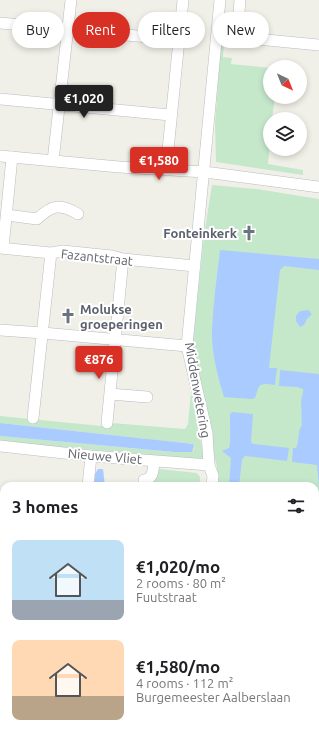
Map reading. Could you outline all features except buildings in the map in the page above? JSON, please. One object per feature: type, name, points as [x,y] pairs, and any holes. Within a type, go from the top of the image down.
[{"type":"street","points":[[53,161],[71,0]]},
{"type":"street","points":[[182,12],[183,0]]},
{"type":"street","name":"Middenwetering","points":[[219,12],[220,0]]},
{"type":"street","points":[[239,12],[240,0]]},
{"type":"street","points":[[0,23],[138,36]]},
{"type":"street","points":[[269,40],[319,45]]},
{"type":"street","points":[[166,170],[170,115],[178,48]]},
{"type":"street","name":"Middenwetering","points":[[212,482],[209,465],[207,433],[188,346],[216,48]]},
{"type":"street","points":[[0,99],[170,115]]},
{"type":"street","points":[[0,156],[119,167],[205,172],[319,187]]},
{"type":"street","points":[[2,248],[5,208],[12,157]]},
{"type":"street","points":[[5,208],[37,218],[45,211],[54,207],[62,206],[69,208],[78,214]]},
{"type":"street","name":"Fazantstraat","points":[[2,248],[50,253],[63,251],[195,266]]},
{"type":"street","points":[[34,418],[50,253]]},
{"type":"street","points":[[106,423],[123,259]]},
{"type":"street","points":[[0,330],[188,346]]},
{"type":"street","points":[[110,394],[147,397]]},
{"type":"street","name":"Nieuwe Vliet","points":[[0,446],[91,456],[209,465]]},
{"type":"street","points":[[88,482],[91,456]]},
{"type":"street","points":[[144,480],[147,480],[151,476],[154,461]]},
{"type":"street","name":"Middenwetering","points":[[206,482],[209,465]]},
{"type":"green space","points":[[221,48],[224,48],[223,57],[232,58],[231,64],[263,67],[263,104],[274,104],[273,112],[263,112],[263,156],[269,156],[268,164],[303,170],[303,175],[216,162],[215,124]]},
{"type":"green space","points":[[212,185],[257,189],[319,199],[319,482],[216,482],[217,468],[205,413],[193,343],[204,235]]},
{"type":"green space","points":[[191,392],[203,453],[203,457],[200,459],[0,442],[0,436],[174,452],[192,452],[194,450],[193,444],[0,423],[0,416],[112,427],[112,423],[185,429],[188,424]]},
{"type":"green space","points":[[159,469],[197,473],[200,477],[200,482],[153,482]]},
{"type":"water","points":[[220,250],[319,259],[319,270],[284,266],[280,270],[269,367],[277,368],[275,385],[260,385],[255,398],[252,399],[224,397],[215,364],[212,330]]},
{"type":"water","points":[[308,310],[312,314],[304,325],[300,327],[296,321],[296,316],[300,311]]},
{"type":"water","points":[[280,370],[319,374],[319,482],[317,465],[292,462],[293,448],[296,448],[300,427],[302,425],[301,402],[303,389],[297,387],[279,386]]},
{"type":"water","points":[[232,412],[253,414],[251,442],[253,444],[289,448],[287,461],[245,456],[242,460],[239,482],[229,482],[231,458],[222,451],[230,446],[230,414]]},
{"type":"water","points":[[0,423],[185,443],[193,444],[194,447],[192,452],[174,452],[0,436]]},
{"type":"water","points":[[98,469],[103,469],[105,482],[94,482],[95,474]]},
{"type":"place","name":"Fonteinkerk","points":[[249,233]]},
{"type":"place","name":"Molukse groeperingen","points":[[68,316]]}]
